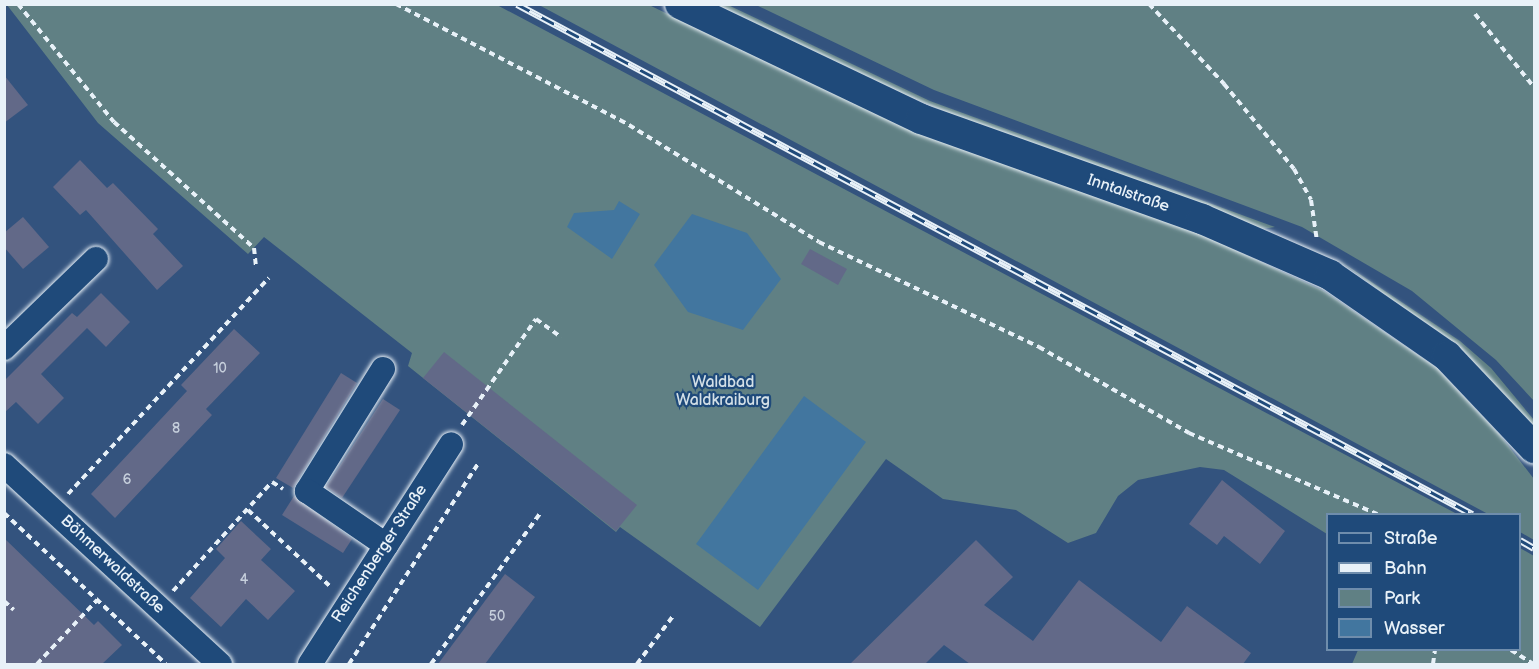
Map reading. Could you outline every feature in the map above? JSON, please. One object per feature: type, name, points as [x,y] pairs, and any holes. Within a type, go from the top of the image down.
[{"type":"main road","name":"Inntalstraße","points":[[680,4],[921,119],[1202,219],[1305,262],[1398,319],[1447,356],[1534,448]]},
{"type":"street","points":[[4,348],[96,259]]},
{"type":"street","points":[[383,369],[307,491],[386,546]]},
{"type":"street","name":"Reichenberger Straße","points":[[310,664],[451,444]]},
{"type":"street","name":"Böhmerwaldstraße","points":[[4,465],[220,664]]},
{"type":"path","points":[[18,4],[114,122],[254,248],[256,267]]},
{"type":"path","points":[[396,4],[629,125],[819,242],[1039,348],[1189,433],[1375,513]]},
{"type":"path","points":[[1149,4],[1224,84],[1294,169],[1317,221],[1317,241],[1305,262]]},
{"type":"path","points":[[1475,14],[1534,87]]},
{"type":"path","points":[[53,510],[270,278]]},
{"type":"path","points":[[451,444],[536,319],[561,337]]},
{"type":"path","points":[[349,664],[478,464]]},
{"type":"path","points":[[158,607],[273,482],[292,494],[307,491]]},
{"type":"path","points":[[248,510],[349,603]]},
{"type":"path","points":[[431,664],[541,512]]},
{"type":"path","points":[[4,513],[166,664]]},
{"type":"path","points":[[37,664],[98,600]]},
{"type":"path","points":[[4,601],[15,610]]},
{"type":"path","points":[[637,664],[673,616]]},
{"type":"path","points":[[1513,651],[1533,664]]},
{"type":"green space","name":"Waldbad Waldkraiburg","points":[[7,5],[497,5],[1455,513],[1326,513],[1326,533],[1224,470],[1200,467],[1138,480],[1118,496],[1096,533],[1068,543],[1016,510],[943,499],[886,459],[760,627],[620,527],[616,532],[408,366],[412,353],[264,237],[248,254],[98,123]]},
{"type":"green space","points":[[539,5],[649,5],[913,131],[1198,233],[1324,291],[1437,368],[1500,435],[1534,479],[1534,540],[1521,533],[1521,513],[1486,513]]},
{"type":"green space","points":[[712,5],[728,5],[930,101],[1275,227],[1262,229],[997,133],[832,65]]},
{"type":"green space","points":[[756,5],[1534,5],[1534,401],[1496,360],[1412,291],[1302,227],[934,90]]},
{"type":"green space","points":[[1340,261],[1460,341],[1491,368],[1534,420],[1534,427],[1455,347]]},
{"type":"green space","points":[[1521,549],[1534,556],[1534,664],[1352,664],[1358,651],[1521,651]]},
{"type":"water","points":[[619,201],[640,214],[612,259],[567,227],[574,213],[614,210]]},
{"type":"water","points":[[692,214],[747,233],[781,279],[743,330],[688,312],[654,265]]},
{"type":"water","points":[[804,396],[866,442],[758,590],[696,544]]},
{"type":"building","points":[[4,75],[28,105],[4,123]]},
{"type":"building","points":[[80,160],[107,188],[113,183],[158,229],[153,234],[183,266],[157,290],[86,210],[80,215],[53,187]]},
{"type":"building","points":[[23,217],[49,247],[23,269],[4,247],[4,233]]},
{"type":"building","points":[[810,249],[847,269],[838,285],[801,264]]},
{"type":"building","points":[[101,293],[130,322],[106,347],[87,328],[41,374],[64,398],[38,424],[16,402],[4,413],[4,381],[72,313],[77,317]]},
{"type":"building","points":[[234,329],[260,353],[206,409],[212,415],[115,518],[91,494],[187,391],[181,385]]},
{"type":"building","points":[[444,352],[637,505],[616,531],[423,378]]},
{"type":"building","points":[[341,373],[357,383],[293,488],[276,478]]},
{"type":"building","points":[[383,399],[400,410],[342,498],[326,487]]},
{"type":"building","points":[[1222,480],[1285,531],[1260,564],[1224,536],[1217,545],[1189,524]]},
{"type":"building","points":[[294,496],[352,539],[343,553],[282,515]]},
{"type":"building","points":[[241,521],[271,549],[261,560],[295,591],[268,620],[246,599],[221,627],[190,598],[225,558],[216,549]]},
{"type":"building","points":[[4,538],[94,625],[98,621],[122,645],[102,664],[4,664]]},
{"type":"building","points":[[976,540],[1013,577],[984,605],[1033,641],[1079,580],[1161,642],[1187,606],[1251,653],[1243,664],[970,664],[944,645],[925,664],[850,664]]},
{"type":"building","points":[[505,574],[535,597],[485,664],[438,664]]},
{"type":"railway","points":[[517,4],[1470,513]]},
{"type":"railway","points":[[1521,541],[1534,548]]}]
